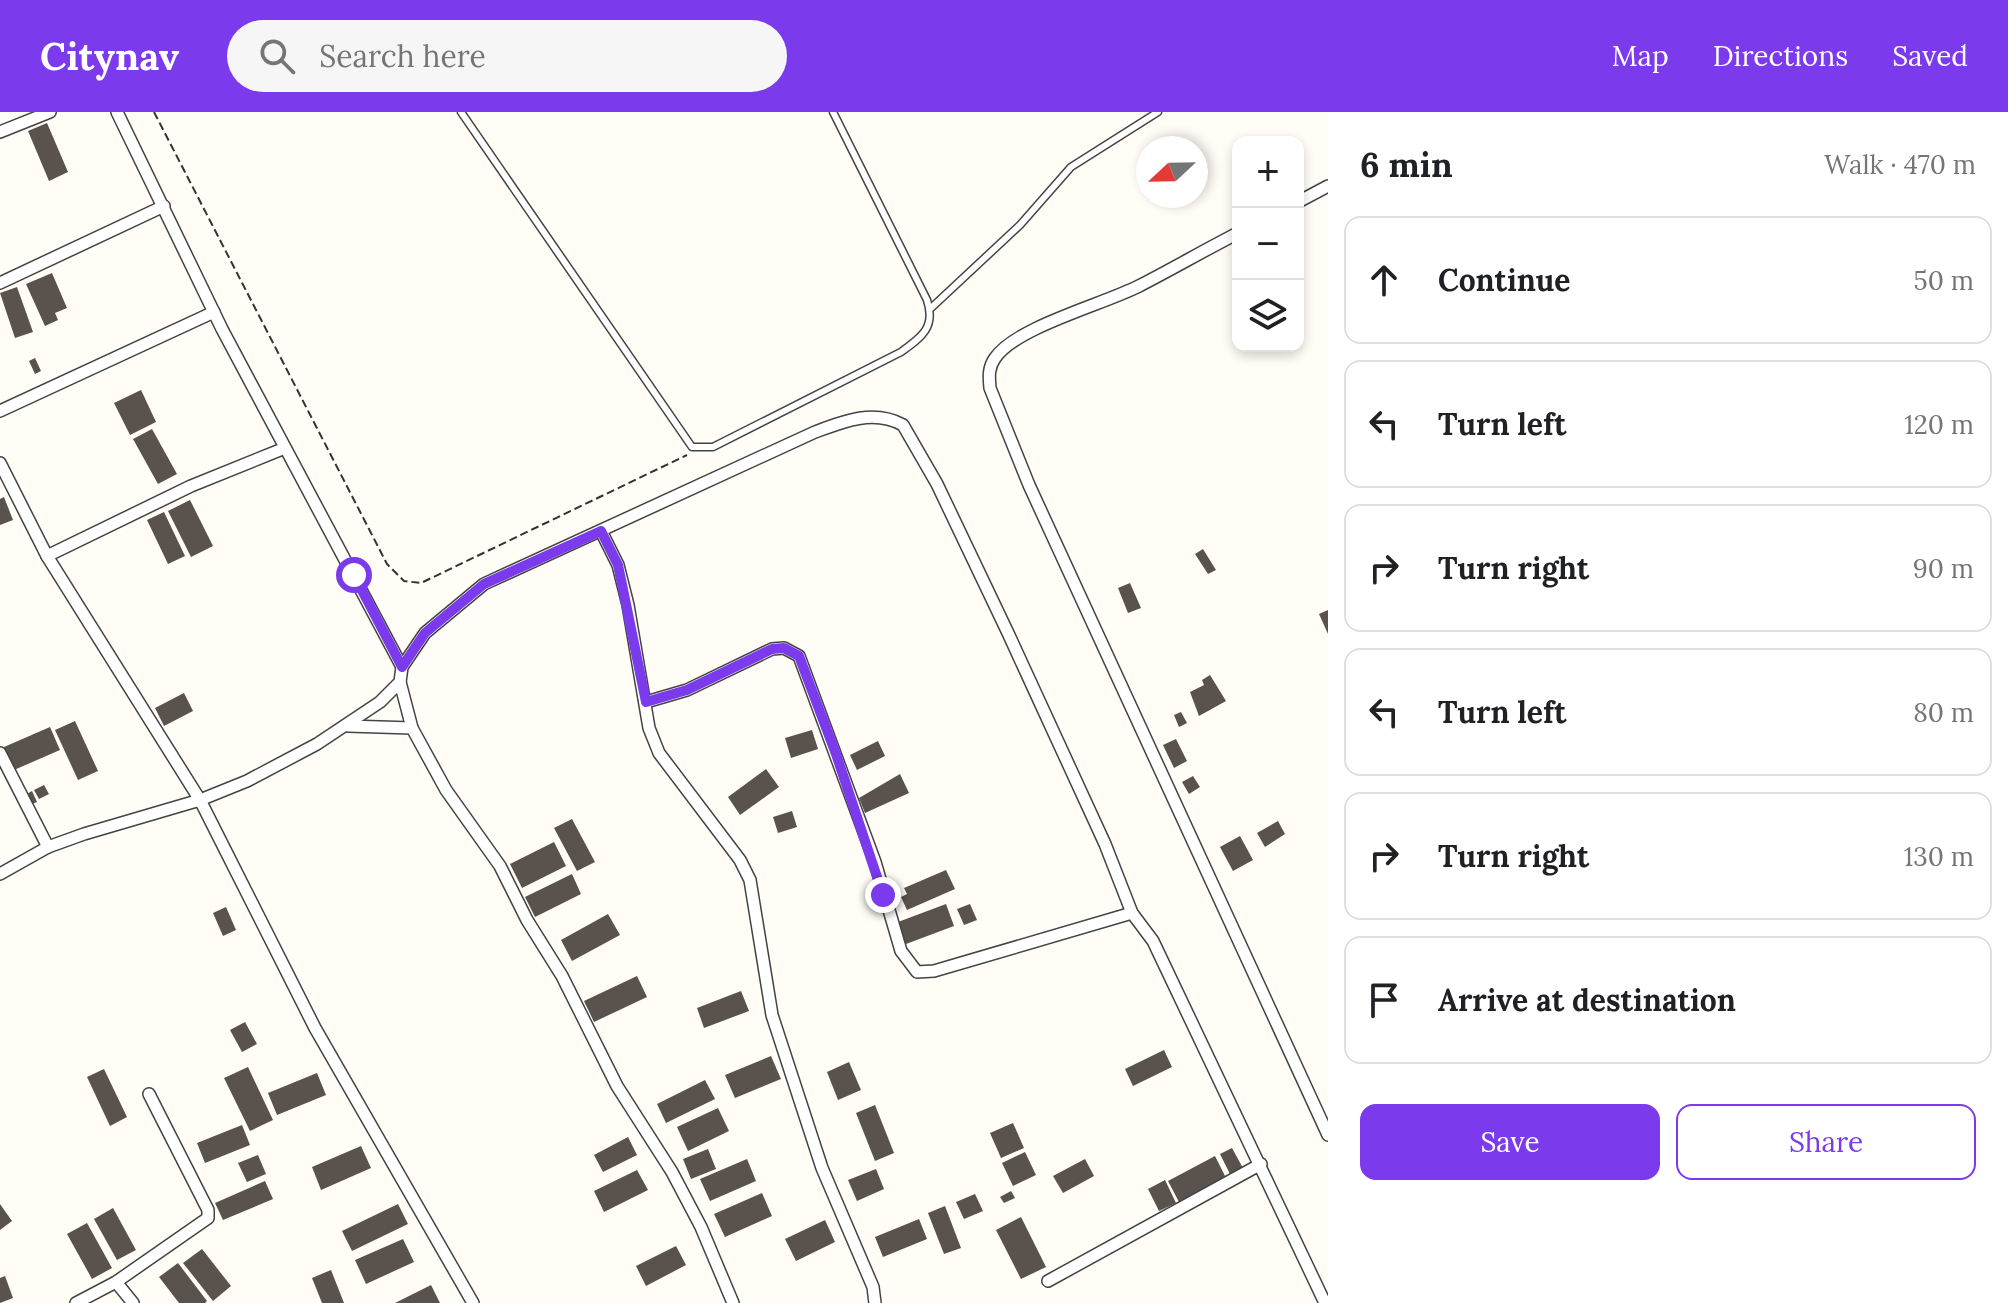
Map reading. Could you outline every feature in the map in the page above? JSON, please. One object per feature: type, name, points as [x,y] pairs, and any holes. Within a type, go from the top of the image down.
[{"type":"street","points":[[0,132],[50,112]]},
{"type":"street","points":[[117,112],[214,312],[402,667]]},
{"type":"street","points":[[1304,199],[1328,186]]},
{"type":"street","points":[[0,283],[164,206]]},
{"type":"street","points":[[1232,236],[1137,288],[1056,320],[1011,345],[995,357],[988,372],[990,388],[1029,485],[1328,1135]]},
{"type":"street","points":[[0,411],[214,312]]},
{"type":"street","points":[[733,1303],[701,1227],[672,1172],[617,1086],[562,976],[527,920],[500,866],[446,790],[412,728],[400,682],[402,667],[425,633],[484,584],[843,421],[878,417],[903,425],[937,484],[1105,844],[1132,913],[1153,941],[1325,1303]]},
{"type":"street","points":[[47,556],[178,492],[285,448]]},
{"type":"street","points":[[0,463],[47,556],[200,800],[315,1028],[473,1303]]},
{"type":"street","points":[[601,531],[618,565],[649,728],[659,753],[740,860],[750,880],[772,1015],[822,1168],[873,1287],[875,1303]]},
{"type":"street","points":[[646,702],[687,690],[772,649],[784,648],[799,656],[875,862],[901,951],[917,972],[934,971],[1132,913]]},
{"type":"street","points":[[0,874],[48,847],[200,800],[247,781],[347,726],[380,702],[400,682]]},
{"type":"street","points":[[347,726],[412,728]]},
{"type":"street","points":[[0,753],[48,847]]},
{"type":"street","points":[[76,1303],[116,1282],[208,1218],[208,1210],[149,1094]]},
{"type":"street","points":[[1048,1281],[1261,1164]]},
{"type":"street","points":[[116,1282],[133,1303]]},
{"type":"lane","points":[[461,112],[692,447],[699,449],[713,447],[901,352],[922,337],[931,319],[930,309],[833,112]]},
{"type":"lane","points":[[930,309],[1020,225],[1071,167],[1158,112]]},
{"type":"path","points":[[154,112],[387,564],[404,581],[421,583],[699,449]]},
{"type":"building","points":[[47,123],[68,172],[49,181],[28,131]]},
{"type":"building","points":[[52,273],[67,308],[55,313],[58,320],[45,326],[26,284]]},
{"type":"building","points":[[17,287],[33,332],[15,338],[0,293]]},
{"type":"building","points":[[35,358],[41,371],[35,374],[29,361]]},
{"type":"building","points":[[141,390],[156,422],[130,435],[114,403]]},
{"type":"building","points":[[152,429],[177,474],[158,484],[133,439]]},
{"type":"building","points":[[4,497],[13,520],[0,525],[0,499]]},
{"type":"building","points":[[190,500],[213,546],[191,557],[168,511]]},
{"type":"building","points":[[164,512],[185,556],[168,564],[147,520]]},
{"type":"building","points":[[1203,549],[1216,570],[1208,574],[1195,554]]},
{"type":"building","points":[[1130,583],[1141,608],[1128,613],[1118,588]]},
{"type":"building","points":[[1328,610],[1328,634],[1319,614]]},
{"type":"building","points":[[1210,675],[1226,701],[1199,716],[1190,692],[1204,685],[1202,680]]},
{"type":"building","points":[[184,693],[193,711],[164,726],[155,708]]},
{"type":"building","points":[[1181,712],[1187,723],[1179,727],[1174,715]]},
{"type":"building","points":[[75,721],[98,771],[78,780],[55,730]]},
{"type":"building","points":[[50,727],[60,750],[14,770],[4,747]]},
{"type":"building","points":[[812,730],[818,749],[791,758],[785,738]]},
{"type":"building","points":[[1176,739],[1187,761],[1174,768],[1163,745]]},
{"type":"building","points":[[878,741],[885,756],[857,770],[850,755]]},
{"type":"building","points":[[766,769],[779,787],[740,815],[728,797]]},
{"type":"building","points":[[900,774],[909,793],[865,813],[859,798]]},
{"type":"building","points":[[1193,776],[1200,787],[1189,794],[1182,782]]},
{"type":"building","points":[[44,785],[49,794],[39,799],[34,790]]},
{"type":"building","points":[[32,791],[37,802],[30,805],[25,795]]},
{"type":"building","points":[[792,811],[797,827],[778,833],[773,817]]},
{"type":"building","points":[[572,819],[595,862],[577,871],[554,828]]},
{"type":"building","points":[[1278,821],[1285,834],[1265,847],[1257,833]]},
{"type":"building","points":[[1240,836],[1253,860],[1233,871],[1220,847]]},
{"type":"building","points":[[554,842],[566,866],[522,888],[510,864]]},
{"type":"building","points":[[946,870],[955,889],[907,910],[901,897],[907,894],[904,888]]},
{"type":"building","points":[[572,874],[581,894],[535,917],[525,897]]},
{"type":"building","points":[[946,904],[954,926],[906,944],[898,922]]},
{"type":"building","points":[[970,904],[977,920],[964,925],[957,909]]},
{"type":"building","points":[[226,907],[236,930],[223,936],[213,913]]},
{"type":"building","points":[[608,914],[620,935],[572,961],[561,940]]},
{"type":"building","points":[[637,976],[647,997],[594,1022],[584,1001]]},
{"type":"building","points":[[741,991],[749,1011],[704,1028],[697,1008]]},
{"type":"building","points":[[245,1022],[257,1044],[242,1052],[230,1030]]},
{"type":"building","points":[[1164,1050],[1172,1067],[1133,1086],[1125,1069]]},
{"type":"building","points":[[771,1056],[781,1079],[735,1098],[725,1075]]},
{"type":"building","points":[[849,1062],[861,1090],[838,1100],[827,1072]]},
{"type":"building","points":[[248,1067],[273,1120],[250,1131],[224,1078]]},
{"type":"building","points":[[104,1069],[127,1117],[110,1126],[87,1077]]},
{"type":"building","points":[[317,1073],[326,1095],[277,1115],[268,1093]]},
{"type":"building","points":[[705,1080],[715,1099],[666,1123],[657,1104]]},
{"type":"building","points":[[875,1105],[894,1153],[875,1161],[856,1113]]},
{"type":"building","points":[[718,1108],[729,1131],[688,1151],[677,1127]]},
{"type":"building","points":[[1013,1123],[1024,1148],[1001,1158],[990,1133]]},
{"type":"building","points":[[242,1125],[250,1145],[205,1163],[197,1143]]},
{"type":"building","points":[[628,1137],[637,1155],[603,1172],[594,1155]]},
{"type":"building","points":[[361,1146],[371,1168],[321,1190],[312,1167]]},
{"type":"building","points":[[1232,1148],[1244,1170],[1231,1176],[1220,1154]]},
{"type":"building","points":[[708,1149],[716,1169],[691,1179],[683,1159]]},
{"type":"building","points":[[1025,1152],[1036,1175],[1013,1186],[1002,1163]]},
{"type":"building","points":[[258,1155],[266,1174],[247,1182],[238,1163]]},
{"type":"building","points":[[1215,1156],[1226,1178],[1179,1202],[1168,1181]]},
{"type":"building","points":[[747,1159],[756,1181],[710,1201],[700,1179]]},
{"type":"building","points":[[1085,1159],[1094,1176],[1063,1193],[1053,1176]]},
{"type":"building","points":[[876,1169],[884,1189],[857,1201],[848,1180]]},
{"type":"building","points":[[637,1170],[648,1190],[604,1212],[594,1191]]},
{"type":"building","points":[[1165,1180],[1176,1203],[1159,1211],[1148,1189]]},
{"type":"building","points":[[265,1181],[273,1199],[223,1220],[215,1203]]},
{"type":"building","points":[[1011,1191],[1015,1198],[1004,1203],[1000,1197]]},
{"type":"building","points":[[762,1193],[772,1216],[725,1237],[714,1214]]},
{"type":"building","points":[[975,1194],[983,1211],[964,1219],[956,1202]]},
{"type":"building","points":[[0,1204],[12,1221],[0,1230]]},
{"type":"building","points":[[398,1204],[408,1224],[352,1251],[342,1231]]},
{"type":"building","points":[[945,1206],[961,1248],[944,1254],[928,1213]]},
{"type":"building","points":[[113,1208],[136,1250],[117,1260],[94,1219]]},
{"type":"building","points":[[1021,1217],[1046,1267],[1021,1279],[996,1230]]},
{"type":"building","points":[[919,1219],[927,1239],[883,1257],[875,1237]]},
{"type":"building","points":[[825,1220],[835,1242],[796,1261],[785,1239]]},
{"type":"building","points":[[87,1223],[112,1268],[92,1279],[67,1234]]},
{"type":"building","points":[[403,1239],[414,1262],[366,1284],[355,1260]]},
{"type":"building","points":[[676,1246],[686,1265],[646,1286],[636,1266]]},
{"type":"building","points":[[202,1249],[231,1286],[213,1301],[183,1263]]},
{"type":"building","points":[[178,1263],[207,1301],[205,1303],[179,1303],[159,1277]]},
{"type":"building","points":[[331,1270],[344,1303],[322,1303],[312,1278]]},
{"type":"building","points":[[5,1276],[13,1298],[0,1303],[0,1278]]},
{"type":"building","points":[[431,1285],[440,1303],[395,1303]]},
{"type":"route","points":[[354,575],[402,667],[425,633],[484,584],[601,531],[618,565],[641,665],[646,702],[687,690],[772,649],[792,650],[799,656],[875,862],[883,895]]}]
